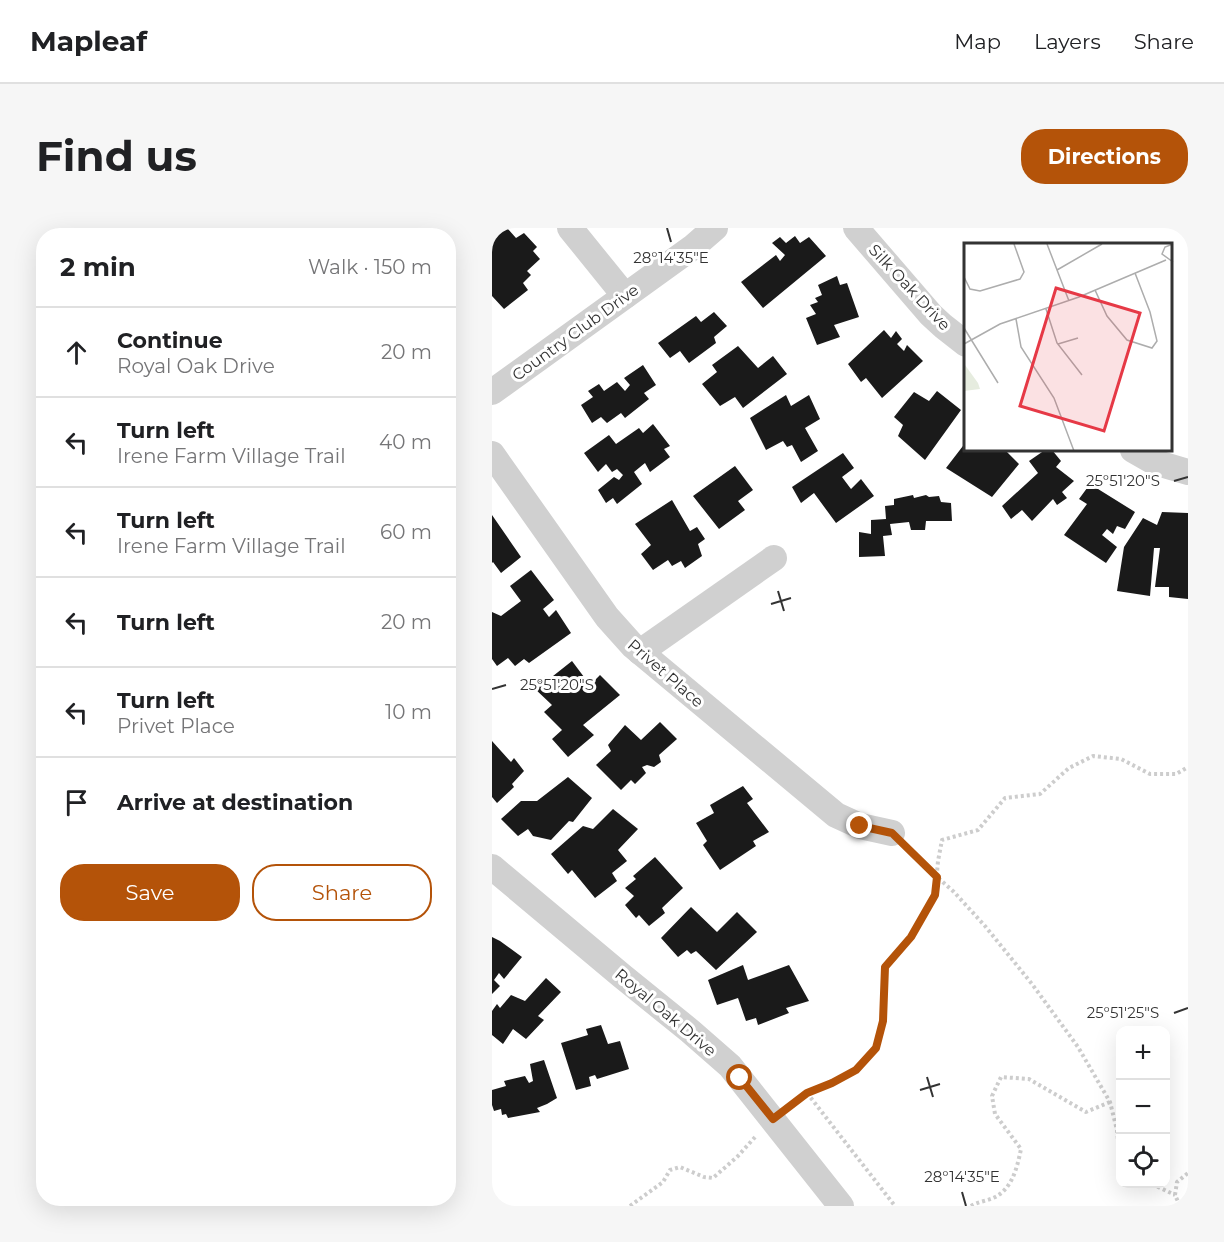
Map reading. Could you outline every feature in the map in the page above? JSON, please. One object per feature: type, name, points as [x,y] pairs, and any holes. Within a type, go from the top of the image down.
[{"type":"street","points":[[570,228],[625,296]]},
{"type":"street","name":"Country Club Drive","points":[[492,392],[693,247],[715,228]]},
{"type":"street","name":"Silk Oak Drive","points":[[856,228],[931,315],[964,342]]},
{"type":"street","points":[[1136,452],[1154,462],[1188,472]]},
{"type":"street","name":"Privet Place","points":[[492,454],[607,617],[633,646],[836,815],[860,826],[892,833]]},
{"type":"street","points":[[640,652],[774,558]]},
{"type":"street","name":"Royal Oak Drive","points":[[492,867],[730,1066],[841,1206]]},
{"type":"path","points":[[630,1206],[663,1182],[670,1170],[680,1167],[704,1177],[713,1178],[738,1156],[773,1119],[807,1093],[856,1070],[876,1048],[883,1021],[885,967],[911,937],[935,895],[942,840],[978,830],[1005,798],[1040,794],[1069,768],[1093,756],[1121,759],[1150,774],[1176,774],[1188,767]]},
{"type":"path","points":[[892,833],[954,892],[1032,984],[1078,1047],[1110,1102],[1117,1134]]},
{"type":"path","points":[[970,1206],[996,1197],[1008,1187],[1017,1167],[1021,1149],[995,1114],[992,1096],[1000,1077],[1029,1079],[1086,1112],[1110,1102]]},
{"type":"path","points":[[807,1093],[895,1206]]},
{"type":"path","points":[[1180,1206],[1175,1195],[1177,1182],[1188,1173]]},
{"type":"path","points":[[1160,1188],[1175,1195]]},
{"type":"building","points":[[492,228],[507,228],[516,238],[524,233],[537,247],[533,251],[540,259],[527,271],[531,275],[523,283],[528,290],[504,309],[492,296]]},
{"type":"building","points":[[795,236],[800,243],[809,237],[826,256],[763,308],[741,282],[776,255],[780,261],[785,255],[772,243],[780,237],[786,243]]},
{"type":"building","points":[[837,276],[840,285],[847,283],[859,317],[834,325],[840,337],[817,345],[806,318],[816,314],[810,305],[818,302],[815,298],[822,295],[818,285]]},
{"type":"building","points":[[714,312],[727,326],[714,337],[716,343],[689,363],[680,351],[670,358],[658,343],[696,316],[701,322]]},
{"type":"building","points":[[884,330],[891,338],[896,331],[902,339],[897,344],[904,351],[907,345],[923,361],[882,398],[866,378],[861,382],[848,364]]},
{"type":"building","points":[[738,346],[758,368],[773,356],[787,374],[743,408],[735,397],[720,406],[702,384],[717,372],[712,365]]},
{"type":"building","points":[[643,365],[656,385],[644,393],[649,399],[625,418],[621,413],[607,423],[601,417],[592,423],[581,405],[593,397],[588,391],[599,384],[604,391],[617,382],[625,391],[630,385],[624,378]]},
{"type":"building","points":[[937,391],[961,410],[925,460],[898,436],[903,425],[894,417],[914,392],[929,401]]},
{"type":"building","points":[[786,395],[791,406],[809,395],[820,419],[805,428],[818,451],[801,462],[792,445],[787,447],[783,441],[766,450],[750,418]]},
{"type":"building","points":[[653,424],[670,446],[664,449],[670,457],[650,472],[645,463],[634,472],[642,484],[617,504],[613,498],[606,503],[598,490],[614,477],[619,480],[623,475],[617,469],[612,472],[606,464],[598,472],[584,453],[609,435],[616,444],[639,428],[643,433]]},
{"type":"building","points":[[964,445],[964,452],[1007,452],[1019,464],[992,497],[946,468]]},
{"type":"building","points":[[1042,452],[1054,452],[1061,461],[1056,467],[1074,481],[1062,492],[1067,498],[1057,505],[1053,499],[1032,521],[1022,510],[1011,519],[1002,506],[1038,473],[1029,461]]},
{"type":"building","points":[[843,453],[854,468],[842,477],[851,489],[861,479],[874,496],[836,523],[814,493],[801,503],[792,487]]},
{"type":"building","points":[[735,466],[753,490],[738,501],[745,510],[719,529],[693,496]]},
{"type":"building","points":[[1090,484],[1135,512],[1125,529],[1117,526],[1113,534],[1107,529],[1102,535],[1117,547],[1106,563],[1064,535],[1087,504],[1079,499]]},
{"type":"building","points":[[913,495],[914,498],[926,495],[939,496],[941,502],[951,503],[952,521],[926,521],[925,530],[911,530],[909,522],[890,524],[892,535],[883,536],[885,556],[859,557],[859,532],[871,534],[871,520],[886,519],[885,506],[894,505],[894,499]]},
{"type":"building","points":[[672,500],[690,531],[697,527],[705,539],[698,544],[702,556],[685,568],[681,561],[672,566],[668,560],[653,570],[641,554],[651,545],[635,524]]},
{"type":"building","points":[[1162,512],[1188,513],[1188,599],[1169,597],[1169,587],[1155,587],[1160,548],[1154,548],[1150,596],[1117,591],[1124,547],[1143,518],[1157,525]]},
{"type":"building","points":[[492,515],[521,557],[501,573],[492,563]]},
{"type":"building","points":[[531,570],[554,600],[543,609],[549,617],[556,610],[571,633],[529,663],[524,659],[515,666],[508,658],[497,666],[492,659],[492,612],[501,616],[521,601],[510,586]]},
{"type":"building","points":[[572,661],[590,685],[600,675],[620,695],[583,725],[594,735],[568,757],[552,739],[562,730],[544,712],[552,705],[533,687],[545,676],[548,680]]},
{"type":"building","points":[[660,722],[677,739],[659,755],[661,762],[654,767],[647,765],[642,767],[646,773],[635,784],[631,780],[621,790],[596,765],[611,751],[608,745],[625,725],[641,740]]},
{"type":"building","points":[[492,741],[511,762],[514,758],[524,771],[512,784],[514,787],[497,803],[492,797]]},
{"type":"building","points":[[568,777],[592,798],[573,822],[569,821],[551,840],[533,836],[528,829],[518,836],[501,819],[521,801],[537,801]]},
{"type":"building","points":[[743,786],[753,799],[747,803],[769,832],[753,841],[756,846],[720,870],[703,845],[707,841],[696,823],[714,813],[710,805]]},
{"type":"building","points":[[613,809],[638,829],[618,850],[627,861],[612,873],[617,881],[595,898],[572,870],[568,874],[551,854],[583,826],[593,829]]},
{"type":"building","points":[[655,857],[683,888],[662,908],[665,913],[649,926],[639,915],[636,918],[625,905],[634,896],[625,888],[636,879],[633,876]]},
{"type":"building","points":[[691,907],[717,932],[737,912],[757,932],[716,970],[696,951],[691,954],[687,950],[678,957],[661,938]]},
{"type":"building","points":[[492,937],[522,957],[504,979],[499,973],[494,980],[500,986],[492,994]]},
{"type":"building","points":[[743,965],[748,980],[789,965],[809,1001],[786,1008],[789,1013],[758,1025],[756,1018],[746,1021],[738,998],[717,1005],[708,980]]},
{"type":"building","points":[[546,978],[561,992],[538,1016],[544,1020],[526,1039],[513,1029],[503,1044],[492,1035],[492,1011],[497,1004],[500,1008],[511,995],[525,1001]]},
{"type":"building","points":[[601,1025],[608,1044],[620,1041],[629,1069],[597,1079],[595,1075],[589,1077],[591,1086],[576,1090],[561,1043],[588,1035],[586,1029]]},
{"type":"building","points":[[544,1060],[557,1098],[537,1108],[540,1112],[508,1118],[506,1114],[502,1115],[501,1109],[494,1111],[492,1090],[506,1086],[504,1081],[525,1076],[529,1083],[533,1081],[530,1064]]},
{"type":"route","points":[[740,1078],[773,1119],[807,1093],[856,1070],[876,1048],[883,1021],[885,967],[911,937],[935,895],[937,877],[892,833],[860,826]]}]
